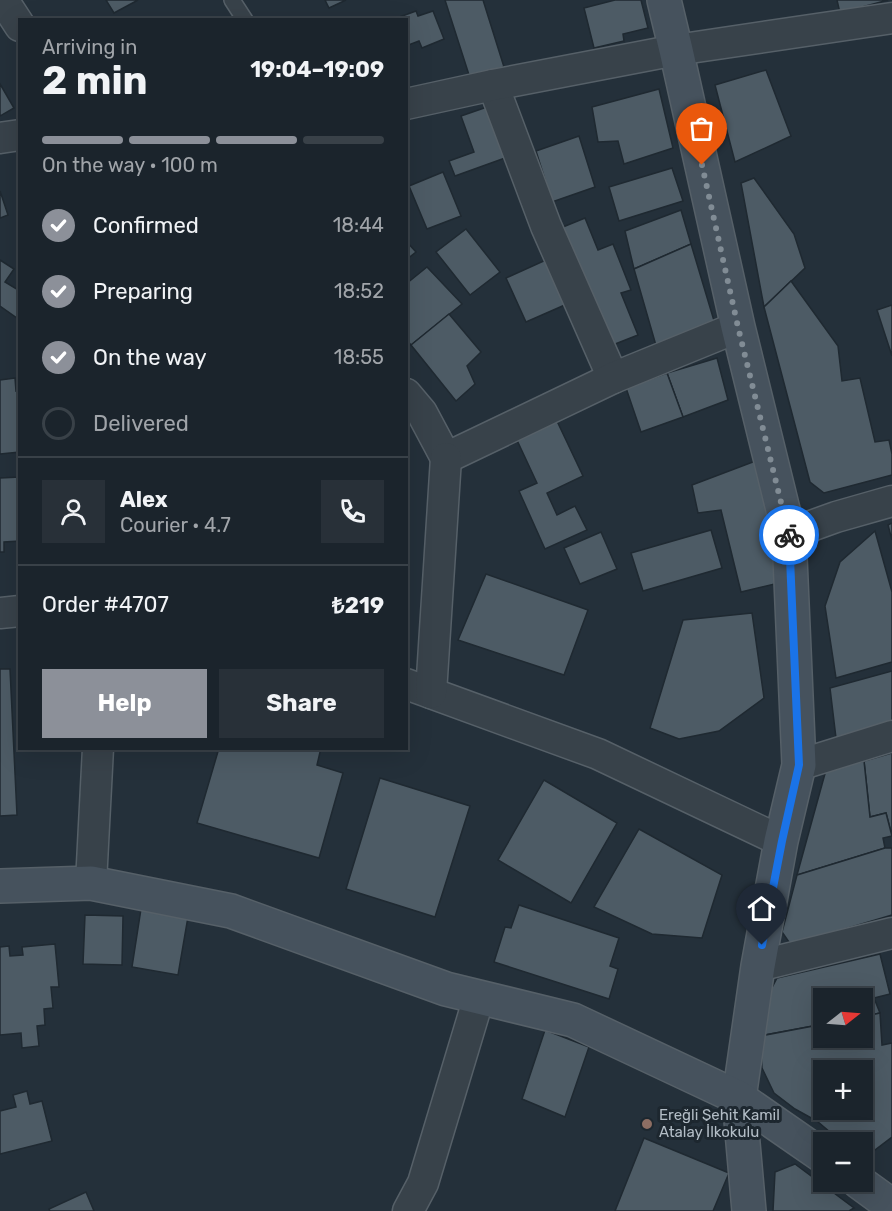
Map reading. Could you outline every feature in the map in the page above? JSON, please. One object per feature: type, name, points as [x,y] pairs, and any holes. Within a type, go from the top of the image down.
[{"type":"street","points":[[3,0],[18,23]]},
{"type":"street","points":[[664,0],[738,327],[789,534],[799,765],[758,966],[739,1098],[749,1211]]},
{"type":"street","points":[[408,104],[676,50],[892,18]]},
{"type":"street","points":[[493,85],[546,226],[613,378]]},
{"type":"street","points":[[0,138],[18,135]]},
{"type":"street","points":[[446,458],[613,378],[738,327]]},
{"type":"street","points":[[408,396],[422,413],[446,458],[419,688],[598,754],[782,841]]},
{"type":"street","points":[[789,534],[836,517],[892,501]]},
{"type":"street","points":[[0,613],[18,611]]},
{"type":"street","points":[[799,765],[892,736]]},
{"type":"street","points":[[91,883],[98,750]]},
{"type":"street","points":[[0,886],[91,883],[231,911],[446,989],[573,1020],[739,1098],[813,1149]]},
{"type":"street","points":[[758,966],[892,933]]},
{"type":"street","points":[[408,1211],[423,1183],[479,997]]},
{"type":"street","points":[[873,1192],[892,1206]]},
{"type":"lane","points":[[232,0],[244,18]]},
{"type":"building","points":[[106,0],[138,0],[114,13]]},
{"type":"building","points":[[325,0],[346,0],[329,8]]},
{"type":"building","points":[[445,0],[483,0],[504,67],[470,78]]},
{"type":"building","points":[[615,0],[641,0],[648,28],[623,34],[624,41],[594,48],[584,8]]},
{"type":"building","points":[[837,0],[888,0],[840,13]]},
{"type":"building","points":[[416,11],[418,16],[433,11],[444,39],[422,48],[419,41],[408,45],[408,18],[397,18]]},
{"type":"building","points":[[766,70],[791,136],[735,162],[715,85]]},
{"type":"building","points":[[0,84],[14,108],[0,116]]},
{"type":"building","points":[[659,89],[673,148],[624,164],[618,141],[598,142],[592,107]]},
{"type":"building","points":[[487,107],[505,158],[455,176],[449,161],[474,152],[461,116]]},
{"type":"building","points":[[579,136],[595,187],[552,202],[536,151]]},
{"type":"building","points":[[672,168],[683,201],[619,221],[609,187]]},
{"type":"building","points":[[443,172],[461,216],[427,229],[409,186]]},
{"type":"building","points":[[754,178],[794,234],[805,268],[764,307],[741,183]]},
{"type":"building","points":[[0,191],[8,215],[0,218]]},
{"type":"building","points":[[681,210],[691,244],[634,269],[625,231]]},
{"type":"building","points":[[585,218],[598,250],[613,244],[631,290],[621,293],[638,335],[605,348],[558,229]]},
{"type":"building","points":[[466,229],[500,272],[470,295],[436,252]]},
{"type":"building","points":[[408,243],[416,252],[408,258]]},
{"type":"building","points":[[691,244],[715,324],[657,349],[634,269]]},
{"type":"building","points":[[548,259],[567,304],[526,322],[506,278]]},
{"type":"building","points":[[0,260],[14,269],[5,282],[18,290],[18,317],[0,306]]},
{"type":"building","points":[[427,267],[462,304],[411,345],[408,341],[408,282]]},
{"type":"building","points":[[791,281],[838,346],[842,381],[860,378],[875,442],[889,440],[892,475],[824,493],[810,482],[764,307]]},
{"type":"building","points":[[892,305],[892,356],[877,310]]},
{"type":"building","points":[[449,314],[481,352],[467,366],[475,384],[456,401],[411,345]]},
{"type":"building","points":[[717,358],[728,400],[683,417],[667,373]]},
{"type":"building","points":[[667,373],[683,417],[641,432],[626,388]]},
{"type":"building","points":[[15,378],[16,391],[18,390],[18,452],[0,454],[0,380]]},
{"type":"building","points":[[556,419],[583,476],[547,493],[557,515],[575,506],[587,530],[545,549],[519,491],[537,483],[516,438]]},
{"type":"building","points":[[758,460],[779,583],[741,592],[721,510],[698,513],[692,485]]},
{"type":"building","points":[[18,477],[18,541],[4,542],[4,552],[0,552],[0,478]]},
{"type":"building","points":[[892,523],[892,540],[888,525]]},
{"type":"building","points":[[711,530],[722,568],[643,591],[631,553]]},
{"type":"building","points":[[875,531],[892,592],[892,662],[836,678],[825,606],[840,562]]},
{"type":"building","points":[[601,532],[617,569],[580,584],[564,548]]},
{"type":"building","points":[[486,574],[588,610],[564,675],[458,640]]},
{"type":"building","points":[[752,613],[764,698],[719,731],[679,739],[650,728],[683,620]]},
{"type":"building","points":[[0,669],[10,669],[17,815],[0,816]]},
{"type":"building","points":[[892,671],[892,721],[836,738],[830,688]]},
{"type":"building","points":[[218,750],[321,750],[317,765],[343,773],[319,858],[197,823]]},
{"type":"building","points":[[892,753],[892,836],[886,813],[870,817],[864,761]]},
{"type":"building","points":[[864,761],[870,817],[886,813],[892,836],[883,838],[885,848],[797,875],[826,770]]},
{"type":"building","points":[[380,778],[470,806],[435,917],[346,889]]},
{"type":"building","points":[[544,780],[617,823],[571,903],[498,860]]},
{"type":"building","points":[[639,829],[722,875],[702,938],[652,934],[594,907]]},
{"type":"building","points":[[885,848],[892,848],[892,915],[791,945],[782,932],[797,875]]},
{"type":"building","points":[[519,905],[619,938],[610,966],[618,969],[609,999],[494,962],[505,927],[511,928]]},
{"type":"building","points":[[141,909],[188,917],[178,975],[132,967]]},
{"type":"building","points":[[85,915],[123,916],[122,965],[83,964]]},
{"type":"building","points":[[55,944],[59,987],[51,987],[53,1008],[44,1009],[45,1025],[37,1026],[39,1046],[22,1048],[21,1033],[0,1035],[0,947],[9,946],[10,956],[23,955],[22,947]]},
{"type":"building","points":[[880,954],[890,994],[874,998],[880,1013],[873,1015],[873,988],[813,988],[813,1026],[760,1036],[763,1005],[777,978]]},
{"type":"building","points":[[880,1013],[882,1045],[892,1043],[892,1137],[873,1151],[873,1132],[830,1132],[815,1120],[873,1120],[873,1060],[813,1060],[813,1119],[774,1093],[762,1068],[760,1036],[813,1026],[813,1048],[873,1048],[873,1015]]},
{"type":"building","points":[[545,1030],[589,1047],[565,1117],[522,1099]]},
{"type":"building","points":[[27,1091],[30,1104],[42,1101],[52,1141],[0,1154],[0,1111],[16,1107],[13,1095]]},
{"type":"building","points":[[644,1138],[729,1173],[713,1211],[615,1211]]},
{"type":"building","points":[[795,1164],[813,1177],[813,1192],[833,1192],[854,1208],[849,1211],[773,1211],[775,1172]]},
{"type":"building","points":[[86,1192],[94,1211],[50,1211],[49,1209]]},
{"type":"way so far","points":[[702,165],[738,327],[789,535]]},
{"type":"place","name":"Ereğli Şehit Kamil Atalay İlkokulu","points":[[647,1124]]},
{"type":"route","points":[[762,945],[799,765],[789,535]]}]
